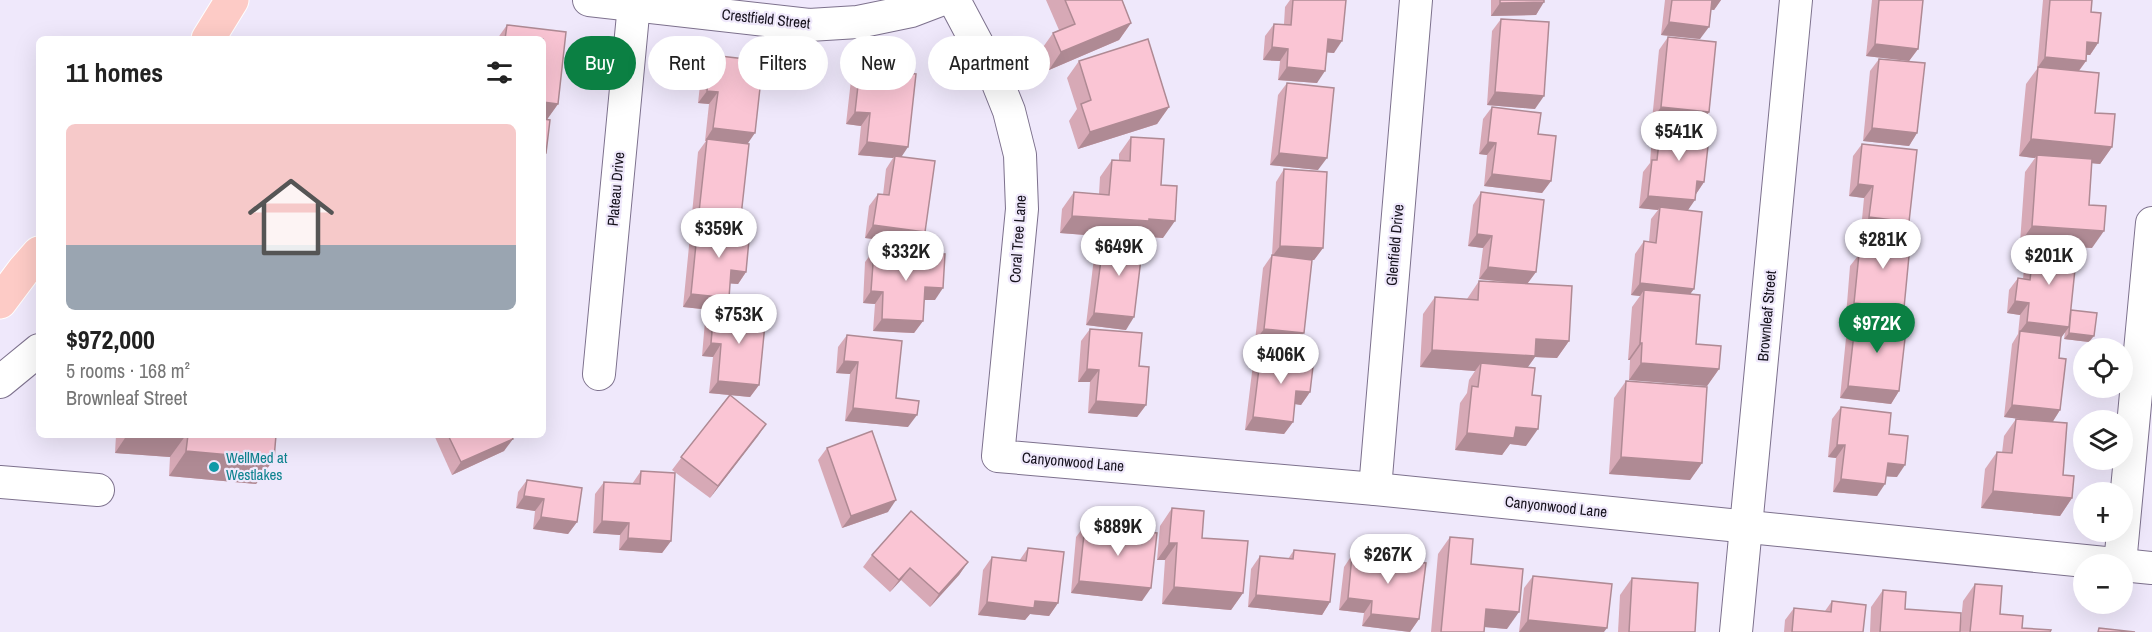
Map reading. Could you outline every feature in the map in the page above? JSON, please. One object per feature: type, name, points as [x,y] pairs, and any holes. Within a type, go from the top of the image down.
[{"type":"main road","points":[[210,36],[232,0]]},
{"type":"main road","points":[[0,302],[21,269]]},
{"type":"street","name":"Crestfield Street","points":[[589,0],[808,25],[858,22],[911,11],[940,0]]},
{"type":"street","name":"Coral Tree Lane","points":[[954,0],[997,81],[1009,111],[1020,155],[1022,209],[998,456]]},
{"type":"street","name":"Glenfield Drive","points":[[1374,489],[1416,0]]},
{"type":"street","name":"Brownleaf Street","points":[[1736,632],[1748,526],[1796,0]]},
{"type":"street","name":"Plateau Drive","points":[[599,374],[634,4]]},
{"type":"street","points":[[2122,554],[2152,223]]},
{"type":"street","points":[[0,382],[36,352]]},
{"type":"street","name":"Canyonwood Lane","points":[[998,456],[1374,489],[2073,560]]},
{"type":"street","points":[[0,482],[98,490]]},
{"type":"street","points":[[2133,566],[2152,568]]},
{"type":"building","points":[[1065,0],[1122,0],[1131,23],[1061,52],[1053,33],[1075,24]]},
{"type":"building","points":[[1293,0],[1346,0],[1342,41],[1328,39],[1325,71],[1287,67],[1288,49],[1272,47],[1274,24],[1291,25]]},
{"type":"building","points":[[1500,0],[1544,0],[1544,2],[1500,3]]},
{"type":"building","points":[[1672,0],[1712,0],[1709,27],[1669,22]]},
{"type":"building","points":[[1879,0],[1923,0],[1918,49],[1875,44]]},
{"type":"building","points":[[2050,0],[2092,0],[2091,12],[2101,13],[2098,43],[2087,42],[2086,61],[2045,57]]},
{"type":"building","points":[[1501,19],[1549,22],[1544,96],[1495,92]]},
{"type":"building","points":[[507,25],[566,32],[558,104],[546,102],[546,36],[505,36]]},
{"type":"building","points":[[1668,37],[1716,42],[1709,112],[1661,107]]},
{"type":"building","points":[[1148,39],[1169,107],[1090,132],[1081,104],[1091,100],[1079,61]]},
{"type":"building","points":[[726,57],[738,58],[738,90],[760,90],[755,133],[713,128],[718,92],[707,91],[726,90]]},
{"type":"building","points":[[1879,59],[1925,63],[1917,133],[1872,128]]},
{"type":"building","points":[[2038,67],[2099,73],[2095,113],[2115,114],[2112,147],[2031,139]]},
{"type":"building","points":[[1287,83],[1334,88],[1327,158],[1279,153]]},
{"type":"building","points":[[858,90],[914,90],[908,147],[867,142],[870,113],[855,112]]},
{"type":"building","points":[[1492,107],[1541,113],[1538,134],[1556,136],[1551,181],[1492,174],[1496,143],[1488,142]]},
{"type":"building","points":[[546,119],[550,120],[546,153]]},
{"type":"building","points":[[1661,123],[1710,128],[1704,182],[1697,181],[1695,200],[1648,196],[1652,160],[1657,160]]},
{"type":"building","points":[[1131,137],[1164,139],[1161,185],[1177,186],[1175,221],[1072,216],[1074,192],[1109,195],[1112,160],[1130,161]]},
{"type":"building","points":[[707,139],[749,144],[741,216],[699,212]]},
{"type":"building","points":[[1862,144],[1917,150],[1909,222],[1869,217],[1873,186],[1858,184]]},
{"type":"building","points":[[2037,155],[2092,159],[2089,205],[2106,206],[2104,231],[2032,226]]},
{"type":"building","points":[[895,156],[935,161],[925,232],[873,225],[878,194],[889,195]]},
{"type":"building","points":[[1284,169],[1327,172],[1323,248],[1280,246]]},
{"type":"building","points":[[1481,192],[1544,200],[1536,272],[1488,267],[1492,236],[1477,234]]},
{"type":"building","points":[[1660,207],[1702,212],[1694,289],[1640,283],[1644,241],[1656,243]]},
{"type":"building","points":[[698,224],[750,229],[746,272],[731,270],[729,298],[691,294]]},
{"type":"building","points":[[1867,231],[1911,235],[1904,308],[1854,303],[1859,254],[1865,254]]},
{"type":"building","points":[[1104,237],[1143,242],[1134,317],[1094,313]]},
{"type":"building","points":[[2034,245],[2077,250],[2069,327],[2027,322],[2029,303],[2015,301],[2018,278],[2030,280]]},
{"type":"building","points":[[874,250],[945,254],[943,288],[925,287],[923,321],[882,319],[883,292],[871,291]]},
{"type":"building","points":[[1272,255],[1312,260],[1304,333],[1264,329]]},
{"type":"building","points":[[1479,281],[1572,286],[1569,341],[1536,339],[1535,356],[1432,350],[1435,297],[1478,300]]},
{"type":"building","points":[[1644,290],[1700,295],[1696,344],[1721,346],[1719,369],[1641,363],[1642,343],[1640,343]]},
{"type":"building","points":[[714,309],[766,314],[759,385],[718,381],[721,344],[711,343]]},
{"type":"building","points":[[2071,310],[2097,313],[2094,336],[2069,333]]},
{"type":"building","points":[[1856,316],[1907,321],[1899,391],[1848,386]]},
{"type":"building","points":[[1090,329],[1142,333],[1139,366],[1149,367],[1146,405],[1096,401],[1099,370],[1087,369]]},
{"type":"building","points":[[2020,331],[2061,336],[2059,358],[2066,359],[2060,410],[2012,405]]},
{"type":"building","points":[[847,335],[902,341],[896,398],[919,401],[917,415],[853,408],[858,362],[844,361]]},
{"type":"building","points":[[1261,352],[1314,358],[1310,392],[1296,391],[1293,422],[1253,417]]},
{"type":"building","points":[[1481,363],[1535,368],[1532,395],[1541,396],[1538,429],[1516,427],[1514,438],[1467,433],[1472,386],[1478,387]]},
{"type":"building","points":[[1626,381],[1707,387],[1702,463],[1621,457]]},
{"type":"building","points":[[730,395],[766,424],[718,486],[681,457]]},
{"type":"building","points":[[1841,407],[1891,413],[1889,434],[1908,436],[1905,465],[1888,463],[1885,484],[1841,479],[1845,445],[1837,445]]},
{"type":"building","points":[[2016,419],[2067,423],[2063,475],[2074,476],[2072,498],[1993,491],[1997,452],[2012,453]]},
{"type":"building","points":[[872,431],[896,500],[851,516],[827,448]]},
{"type":"building","points":[[188,438],[276,438],[274,459],[186,451]]},
{"type":"building","points":[[449,438],[513,439],[461,462]]},
{"type":"building","points":[[641,471],[675,473],[671,541],[628,538],[629,523],[602,521],[604,482],[640,484]]},
{"type":"building","points":[[527,480],[582,488],[577,522],[541,517],[544,499],[524,496]]},
{"type":"building","points":[[1172,508],[1204,511],[1202,538],[1248,541],[1243,593],[1174,587],[1177,543],[1169,543]]},
{"type":"building","points":[[911,511],[968,562],[939,594],[910,568],[899,580],[872,555]]},
{"type":"building","points":[[1085,525],[1157,533],[1151,588],[1079,581]]},
{"type":"building","points":[[1450,537],[1473,539],[1471,564],[1523,569],[1519,612],[1486,609],[1484,632],[1441,632]]},
{"type":"building","points":[[1028,548],[1064,552],[1058,603],[1035,601],[1034,608],[987,602],[992,557],[1026,561]]},
{"type":"building","points":[[1294,550],[1335,554],[1330,602],[1256,595],[1260,556],[1293,559]]},
{"type":"building","points":[[1352,555],[1426,563],[1419,619],[1371,614],[1372,601],[1348,598]]},
{"type":"building","points":[[1533,576],[1612,584],[1607,628],[1528,620]]},
{"type":"building","points":[[1632,578],[1698,583],[1695,632],[1629,632]]},
{"type":"building","points":[[1975,584],[2002,586],[2000,614],[2023,616],[2022,628],[2051,630],[2050,632],[1970,632]]},
{"type":"building","points":[[1883,590],[1906,592],[1905,609],[1961,613],[1960,632],[1880,632]]},
{"type":"building","points":[[1832,601],[1866,605],[1863,632],[1792,632],[1794,608],[1831,612]]},
{"type":"building","points":[[2099,628],[2135,632],[2098,632]]},
{"type":"place","name":"WellMed at Westlakes","points":[[214,467]]}]
